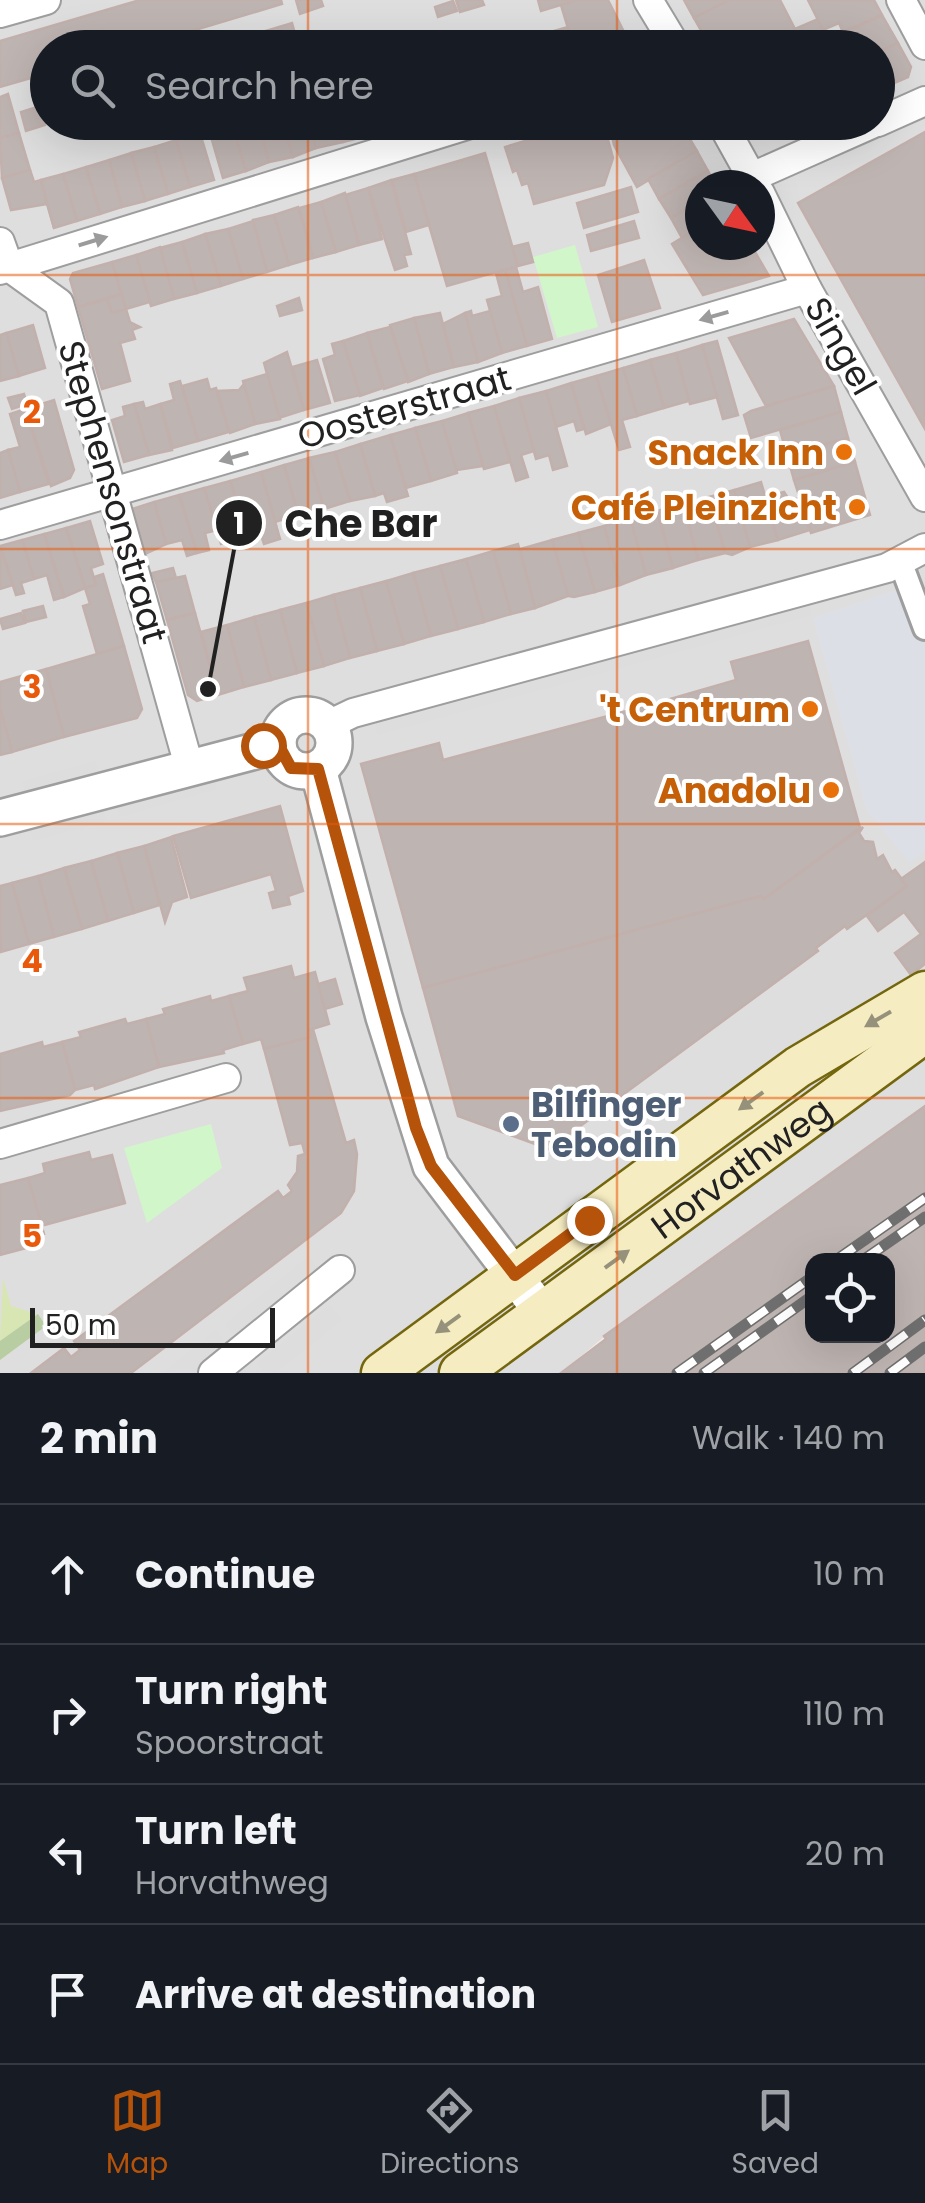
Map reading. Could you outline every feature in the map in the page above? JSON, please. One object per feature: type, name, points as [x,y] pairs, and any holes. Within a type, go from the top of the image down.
[{"type":"main road","name":"Horvathweg","points":[[382,1373],[798,1067],[925,992]]},
{"type":"main road","name":"Horvathweg","points":[[460,1373],[925,1032]]},
{"type":"street","points":[[0,14],[46,0]]},
{"type":"street","points":[[648,0],[666,30]]},
{"type":"street","points":[[900,0],[925,45]]},
{"type":"street","points":[[895,114],[925,101]]},
{"type":"street","points":[[3,260],[415,140]]},
{"type":"street","name":"Singel","points":[[730,140],[747,170]]},
{"type":"street","points":[[775,175],[842,140]]},
{"type":"street","name":"Singel","points":[[775,223],[807,288],[925,496]]},
{"type":"street","name":"Stephensonstraat","points":[[3,260],[60,303],[189,766]]},
{"type":"street","name":"Oosterstraat","points":[[0,525],[807,288]]},
{"type":"street","points":[[318,769],[291,768],[278,744],[284,726],[301,715],[328,725],[353,712],[912,555],[925,628]]},
{"type":"street","points":[[318,769],[334,750],[328,725]]},
{"type":"street","points":[[0,818],[278,744]]},
{"type":"street","points":[[318,769],[420,1140],[431,1166],[542,1312]]},
{"type":"street","points":[[0,1144],[226,1078]]},
{"type":"street","points":[[213,1373],[340,1270]]},
{"type":"shaded area","points":[[0,0],[925,0],[925,1106],[605,1336],[561,1373],[0,1373]]},
{"type":"shaded area","points":[[912,585],[915,596],[925,590],[925,851],[910,863],[867,811],[813,618]]},
{"type":"shaded area","points":[[810,605],[812,615],[378,735],[375,725]]},
{"type":"shaded area","points":[[95,761],[98,771],[24,791],[22,781]]},
{"type":"shaded area","points":[[214,779],[217,789],[120,817],[117,807]]},
{"type":"shaded area","points":[[103,811],[106,821],[33,841],[30,832]]},
{"type":"shaded area","points":[[309,1256],[322,1273],[237,1339],[225,1324]]},
{"type":"shaded area","points":[[330,1305],[342,1320],[275,1373],[266,1373],[257,1363]]},
{"type":"shaded area","points":[[216,1330],[229,1347],[197,1373],[163,1373]]},
{"type":"green space","points":[[575,245],[598,327],[557,338],[533,257]]},
{"type":"green space","points":[[211,1124],[222,1168],[147,1223],[124,1148]]},
{"type":"green space","points":[[3,1278],[11,1306],[38,1314],[0,1341]]},
{"type":"green space","points":[[38,1314],[46,1326],[0,1360],[0,1341]]},
{"type":"building","points":[[140,0],[281,0],[282,4],[195,30],[38,30]]},
{"type":"building","points":[[296,0],[321,0],[323,6],[300,14]]},
{"type":"building","points":[[456,0],[482,0],[484,5],[460,12]]},
{"type":"building","points":[[538,0],[577,0],[541,11]]},
{"type":"building","points":[[577,0],[608,0],[623,30],[569,30],[561,5]]},
{"type":"building","points":[[684,0],[730,0],[694,18]]},
{"type":"building","points":[[730,0],[780,0],[795,29],[818,19],[824,30],[701,30],[694,18]]},
{"type":"building","points":[[808,0],[874,0],[882,15],[848,30],[842,30],[839,23],[823,30]]},
{"type":"building","points":[[453,1],[457,11],[438,17],[435,7]]},
{"type":"building","points":[[882,15],[891,30],[851,30]]},
{"type":"building","points":[[292,23],[294,30],[269,30]]},
{"type":"building","points":[[30,32],[30,78],[0,87],[0,41]]},
{"type":"building","points":[[898,43],[911,67],[908,77],[895,83]]},
{"type":"building","points":[[8,94],[19,133],[0,138],[0,97]]},
{"type":"building","points":[[30,109],[30,130],[26,131],[21,112]]},
{"type":"building","points":[[925,132],[925,429],[798,203]]},
{"type":"building","points":[[19,133],[30,170],[2,178],[0,138]]},
{"type":"building","points":[[176,140],[202,140],[214,180],[190,187]]},
{"type":"building","points":[[176,140],[190,187],[168,194],[154,147]]},
{"type":"building","points":[[212,140],[237,140],[246,171],[223,178]]},
{"type":"building","points":[[237,140],[263,140],[269,162],[246,171]]},
{"type":"building","points":[[263,140],[288,140],[293,157],[269,162]]},
{"type":"building","points":[[288,140],[314,140],[316,148],[293,157]]},
{"type":"building","points":[[314,140],[342,140],[343,142],[316,148]]},
{"type":"building","points":[[528,140],[608,140],[613,158],[604,185],[534,204],[528,183],[522,185],[517,170],[513,172],[505,147]]},
{"type":"building","points":[[613,140],[691,140],[697,151],[637,187]]},
{"type":"building","points":[[154,147],[168,194],[145,201],[131,153]]},
{"type":"building","points":[[697,151],[707,170],[685,170],[685,184],[659,199],[648,179]]},
{"type":"building","points":[[131,153],[145,201],[122,207],[109,160]]},
{"type":"building","points":[[485,153],[518,266],[447,286],[414,174]]},
{"type":"building","points":[[109,160],[122,207],[100,214],[86,167]]},
{"type":"building","points":[[86,167],[100,214],[77,221],[63,174]]},
{"type":"building","points":[[30,170],[34,182],[41,180],[54,228],[47,204],[11,210],[2,178]]},
{"type":"building","points":[[63,174],[77,221],[54,228],[41,180]]},
{"type":"building","points":[[414,174],[429,225],[406,232],[392,180]]},
{"type":"building","points":[[391,180],[411,254],[404,255],[407,266],[395,270],[368,188]]},
{"type":"building","points":[[685,184],[685,210],[671,218],[659,199]]},
{"type":"building","points":[[631,187],[638,212],[584,228],[577,203]]},
{"type":"building","points":[[368,188],[382,239],[359,245],[345,195]]},
{"type":"building","points":[[345,193],[359,245],[336,252],[321,202]]},
{"type":"building","points":[[321,202],[336,252],[313,258],[299,208]]},
{"type":"building","points":[[298,207],[313,258],[289,265],[274,215]]},
{"type":"building","points":[[685,210],[685,236],[682,238],[671,218]]},
{"type":"building","points":[[274,215],[289,265],[267,272],[253,220]]},
{"type":"building","points":[[253,221],[267,272],[243,279],[228,229]]},
{"type":"building","points":[[634,221],[639,238],[591,251],[587,235]]},
{"type":"building","points":[[228,229],[243,279],[221,286],[205,234]]},
{"type":"building","points":[[205,234],[221,286],[197,293],[182,242]]},
{"type":"building","points":[[685,236],[685,260],[760,260],[769,276],[703,295],[672,244]]},
{"type":"building","points":[[182,242],[197,293],[174,299],[160,248]]},
{"type":"building","points":[[528,243],[533,262],[518,266],[512,247]]},
{"type":"building","points":[[160,247],[174,299],[151,306],[136,255]]},
{"type":"building","points":[[136,255],[150,302],[126,309],[112,262]]},
{"type":"building","points":[[644,260],[660,308],[612,322],[598,275]]},
{"type":"building","points":[[112,262],[121,294],[78,307],[70,279],[73,273]]},
{"type":"building","points":[[516,267],[523,292],[538,287],[552,339],[527,346],[505,270]]},
{"type":"building","points":[[505,270],[527,346],[502,353],[487,300],[502,296],[496,273]]},
{"type":"building","points":[[121,294],[126,309],[112,313],[107,299]]},
{"type":"building","points":[[299,298],[302,310],[280,316],[277,306]]},
{"type":"building","points":[[107,299],[112,313],[126,309],[130,322],[140,327],[132,330],[135,339],[120,343],[130,381],[102,389],[78,307]]},
{"type":"building","points":[[471,311],[472,316],[490,311],[502,353],[478,362],[465,313]]},
{"type":"building","points":[[440,313],[454,367],[429,374],[414,318]]},
{"type":"building","points":[[465,313],[478,362],[454,367],[443,324]]},
{"type":"building","points":[[414,318],[429,374],[408,382],[390,325]]},
{"type":"building","points":[[794,319],[834,386],[766,406],[729,338]]},
{"type":"building","points":[[33,325],[45,368],[19,376],[6,333]]},
{"type":"building","points":[[390,327],[408,381],[384,389],[367,333]]},
{"type":"building","points":[[6,333],[19,376],[0,381],[0,335]]},
{"type":"building","points":[[367,333],[383,388],[360,396],[343,341]]},
{"type":"building","points":[[343,341],[360,395],[335,401],[323,359],[335,355],[332,344]]},
{"type":"building","points":[[717,341],[738,415],[723,419],[702,345]]},
{"type":"building","points":[[702,345],[717,397],[690,404],[676,353]]},
{"type":"building","points":[[287,352],[304,410],[279,418],[264,363]]},
{"type":"building","points":[[676,353],[689,401],[664,408],[650,360]]},
{"type":"building","points":[[317,360],[330,403],[304,410],[292,367]]},
{"type":"building","points":[[650,360],[664,408],[637,416],[623,368]]},
{"type":"building","points":[[623,368],[637,416],[622,420],[630,447],[619,450],[596,376]]},
{"type":"building","points":[[267,374],[280,419],[255,424],[243,381]]},
{"type":"building","points":[[596,376],[611,424],[586,434],[571,383]]},
{"type":"building","points":[[207,379],[210,390],[216,388],[229,432],[198,441],[182,386]]},
{"type":"building","points":[[180,381],[198,441],[173,448],[160,404],[174,400],[170,384]]},
{"type":"building","points":[[571,383],[584,429],[577,431],[574,421],[556,427],[546,391]]},
{"type":"building","points":[[244,384],[255,424],[230,433],[217,391],[239,390]]},
{"type":"building","points":[[834,386],[841,412],[751,438],[744,415]]},
{"type":"building","points":[[546,391],[567,466],[553,470],[549,455],[536,459],[519,398]]},
{"type":"building","points":[[24,394],[27,404],[12,409],[8,398]]},
{"type":"building","points":[[519,398],[534,451],[521,455],[528,477],[516,481],[494,406]]},
{"type":"building","points":[[54,400],[74,470],[70,478],[51,486],[25,409]]},
{"type":"building","points":[[143,402],[145,409],[160,404],[172,450],[149,455],[134,404]]},
{"type":"building","points":[[134,404],[149,455],[124,462],[112,420],[125,416],[123,407]]},
{"type":"building","points":[[494,406],[510,462],[484,469],[468,413]]},
{"type":"building","points":[[25,409],[49,484],[20,492],[8,450],[20,447],[10,414]]},
{"type":"building","points":[[841,412],[848,438],[787,455],[780,430]]},
{"type":"building","points":[[468,413],[483,466],[456,470],[442,421]]},
{"type":"building","points":[[442,421],[457,473],[431,481],[415,428]]},
{"type":"building","points":[[415,428],[431,481],[406,488],[390,435]]},
{"type":"building","points":[[390,435],[408,496],[387,502],[384,493],[375,496],[360,444]]},
{"type":"building","points":[[848,438],[855,462],[794,480],[787,455]]},
{"type":"building","points":[[360,444],[375,496],[350,501],[335,452]]},
{"type":"building","points":[[8,450],[20,492],[0,498],[0,453]]},
{"type":"building","points":[[335,452],[350,501],[324,509],[309,458]]},
{"type":"building","points":[[309,458],[324,509],[298,515],[284,465]]},
{"type":"building","points":[[855,462],[870,515],[811,533],[794,480]]},
{"type":"building","points":[[284,465],[298,515],[275,522],[261,472]]},
{"type":"building","points":[[261,472],[280,539],[264,544],[260,532],[247,536],[230,481]]},
{"type":"building","points":[[230,481],[247,536],[221,544],[204,488]]},
{"type":"building","points":[[761,482],[778,540],[750,547],[734,490]]},
{"type":"building","points":[[204,488],[217,530],[205,533],[209,550],[197,553],[179,495]]},
{"type":"building","points":[[734,490],[750,547],[732,555],[725,553],[709,497]]},
{"type":"building","points":[[784,492],[790,501],[799,498],[810,530],[778,540],[765,497]]},
{"type":"building","points":[[179,495],[197,553],[187,556],[182,540],[166,544],[154,502]]},
{"type":"building","points":[[709,497],[725,553],[698,560],[683,504]]},
{"type":"building","points":[[154,502],[166,544],[145,554],[132,509]]},
{"type":"building","points":[[683,504],[698,560],[673,568],[657,511]]},
{"type":"building","points":[[657,511],[673,568],[646,575],[630,518]]},
{"type":"building","points":[[630,518],[646,575],[620,585],[604,526]]},
{"type":"building","points":[[90,521],[103,564],[91,568],[96,585],[85,588],[66,528]]},
{"type":"building","points":[[604,526],[620,585],[595,592],[578,533]]},
{"type":"building","points":[[66,528],[85,588],[64,597],[44,534]]},
{"type":"building","points":[[578,533],[595,592],[574,597],[568,596],[552,540]]},
{"type":"building","points":[[44,534],[64,597],[54,600],[47,575],[34,579],[22,540]]},
{"type":"building","points":[[22,540],[34,579],[21,583],[24,593],[16,595],[0,546]]},
{"type":"building","points":[[552,540],[568,596],[535,608],[520,549]]},
{"type":"building","points":[[518,544],[535,608],[511,614],[493,551]]},
{"type":"building","points":[[0,547],[13,585],[0,589]]},
{"type":"building","points":[[493,551],[511,614],[484,622],[466,559]]},
{"type":"building","points":[[466,559],[484,622],[458,629],[440,566]]},
{"type":"building","points":[[440,566],[458,629],[431,636],[413,573]]},
{"type":"building","points":[[173,568],[176,578],[156,582],[152,573]]},
{"type":"building","points":[[413,573],[431,636],[404,644],[386,581]]},
{"type":"building","points":[[103,574],[124,646],[97,654],[83,606],[90,604],[85,588],[96,585],[94,577]]},
{"type":"building","points":[[185,576],[195,613],[167,620],[156,582]]},
{"type":"building","points":[[386,581],[404,644],[377,651],[360,588]]},
{"type":"building","points":[[360,588],[377,651],[350,658],[333,595]]},
{"type":"building","points":[[333,595],[350,658],[324,666],[306,603]]},
{"type":"building","points":[[306,603],[324,666],[297,673],[280,610]]},
{"type":"building","points":[[43,606],[46,617],[26,622],[23,611]]},
{"type":"building","points":[[280,610],[297,673],[271,680],[254,617]]},
{"type":"building","points":[[21,613],[25,623],[3,629],[0,619]]},
{"type":"building","points":[[195,613],[218,695],[197,701],[188,695],[167,620]]},
{"type":"building","points":[[254,617],[271,680],[244,687],[227,625]]},
{"type":"building","points":[[227,625],[244,687],[218,695],[201,632]]},
{"type":"building","points":[[808,641],[860,828],[764,899],[761,896],[423,988],[361,764],[439,743],[443,760],[653,704],[736,680],[731,662]]},
{"type":"building","points":[[124,646],[142,709],[137,718],[64,737],[46,669]]},
{"type":"building","points":[[46,669],[64,737],[12,752],[0,708],[0,682]]},
{"type":"building","points":[[0,708],[12,752],[0,755]]},
{"type":"building","points":[[280,806],[303,891],[288,896],[290,904],[273,908],[269,893],[276,891],[271,874],[191,898],[173,836]]},
{"type":"building","points":[[863,827],[859,833],[864,841],[873,842],[877,859],[883,855],[892,872],[895,870],[907,886],[847,929],[845,926],[816,948],[818,951],[549,1149],[458,1116],[423,988],[761,896],[764,899]]},
{"type":"building","points":[[171,837],[187,897],[172,902],[165,922],[144,846]]},
{"type":"building","points":[[144,846],[160,905],[134,913],[117,853]]},
{"type":"building","points":[[117,853],[134,913],[108,921],[91,861]]},
{"type":"building","points":[[91,861],[108,921],[82,929],[64,868]]},
{"type":"building","points":[[925,862],[925,964],[911,975],[895,953],[921,934],[904,912],[878,931],[867,916],[907,886],[901,879]]},
{"type":"building","points":[[64,868],[82,929],[54,937],[38,876]]},
{"type":"building","points":[[38,876],[54,937],[29,944],[12,883]]},
{"type":"building","points":[[12,883],[29,944],[1,952],[0,886]]},
{"type":"building","points":[[291,966],[294,978],[315,972],[329,1024],[309,1030],[311,1037],[264,1049],[261,1039],[243,1044],[229,996],[248,991],[244,978]]},
{"type":"building","points":[[335,979],[342,1004],[325,1009],[318,984]]},
{"type":"building","points":[[210,996],[211,1001],[229,996],[243,1044],[223,1050],[224,1053],[159,1067],[146,1019],[165,1014],[163,1009]]},
{"type":"building","points":[[125,1019],[127,1024],[146,1019],[159,1067],[95,1089],[94,1085],[75,1090],[62,1042],[81,1037],[79,1032]]},
{"type":"building","points":[[313,1029],[346,1143],[354,1140],[357,1154],[354,1191],[341,1213],[131,1373],[31,1373],[64,1348],[71,1357],[80,1350],[74,1341],[278,1191],[283,1198],[292,1191],[288,1185],[297,1172],[298,1156],[305,1154],[302,1143],[290,1145],[264,1049],[311,1037],[309,1030]]},
{"type":"building","points":[[42,1042],[43,1047],[62,1042],[75,1090],[70,1095],[0,1111],[0,1054]]},
{"type":"building","points":[[925,1106],[925,1373],[561,1373],[606,1339],[604,1336]]},
{"type":"building","points":[[89,1152],[91,1160],[112,1155],[125,1203],[41,1226],[28,1178],[45,1173],[43,1164]]},
{"type":"building","points":[[28,1178],[44,1234],[24,1240],[26,1248],[0,1255],[0,1185]]},
{"type":"railway","points":[[846,1253],[925,1198]]},
{"type":"railway","points":[[873,1253],[925,1217]]},
{"type":"railway","points":[[677,1373],[805,1282]]},
{"type":"railway","points":[[704,1373],[805,1301]]},
{"type":"railway","points":[[853,1373],[925,1320]]},
{"type":"railway","points":[[890,1373],[925,1347]]},
{"type":"place","name":"Snack Inn","points":[[844,452]]},
{"type":"place","name":"Café Pleinzicht","points":[[857,507]]},
{"type":"place","name":"Che Bar","points":[[208,689]]},
{"type":"place","name":"'t Centrum","points":[[810,709]]},
{"type":"place","name":"Anadolu","points":[[831,790]]},
{"type":"place","name":"Bilfinger Tebodin","points":[[511,1124]]},
{"type":"route","points":[[263,745],[278,744],[279,754],[291,768],[309,772],[318,769],[384,1017],[431,1166],[515,1275],[589,1220]]}]
